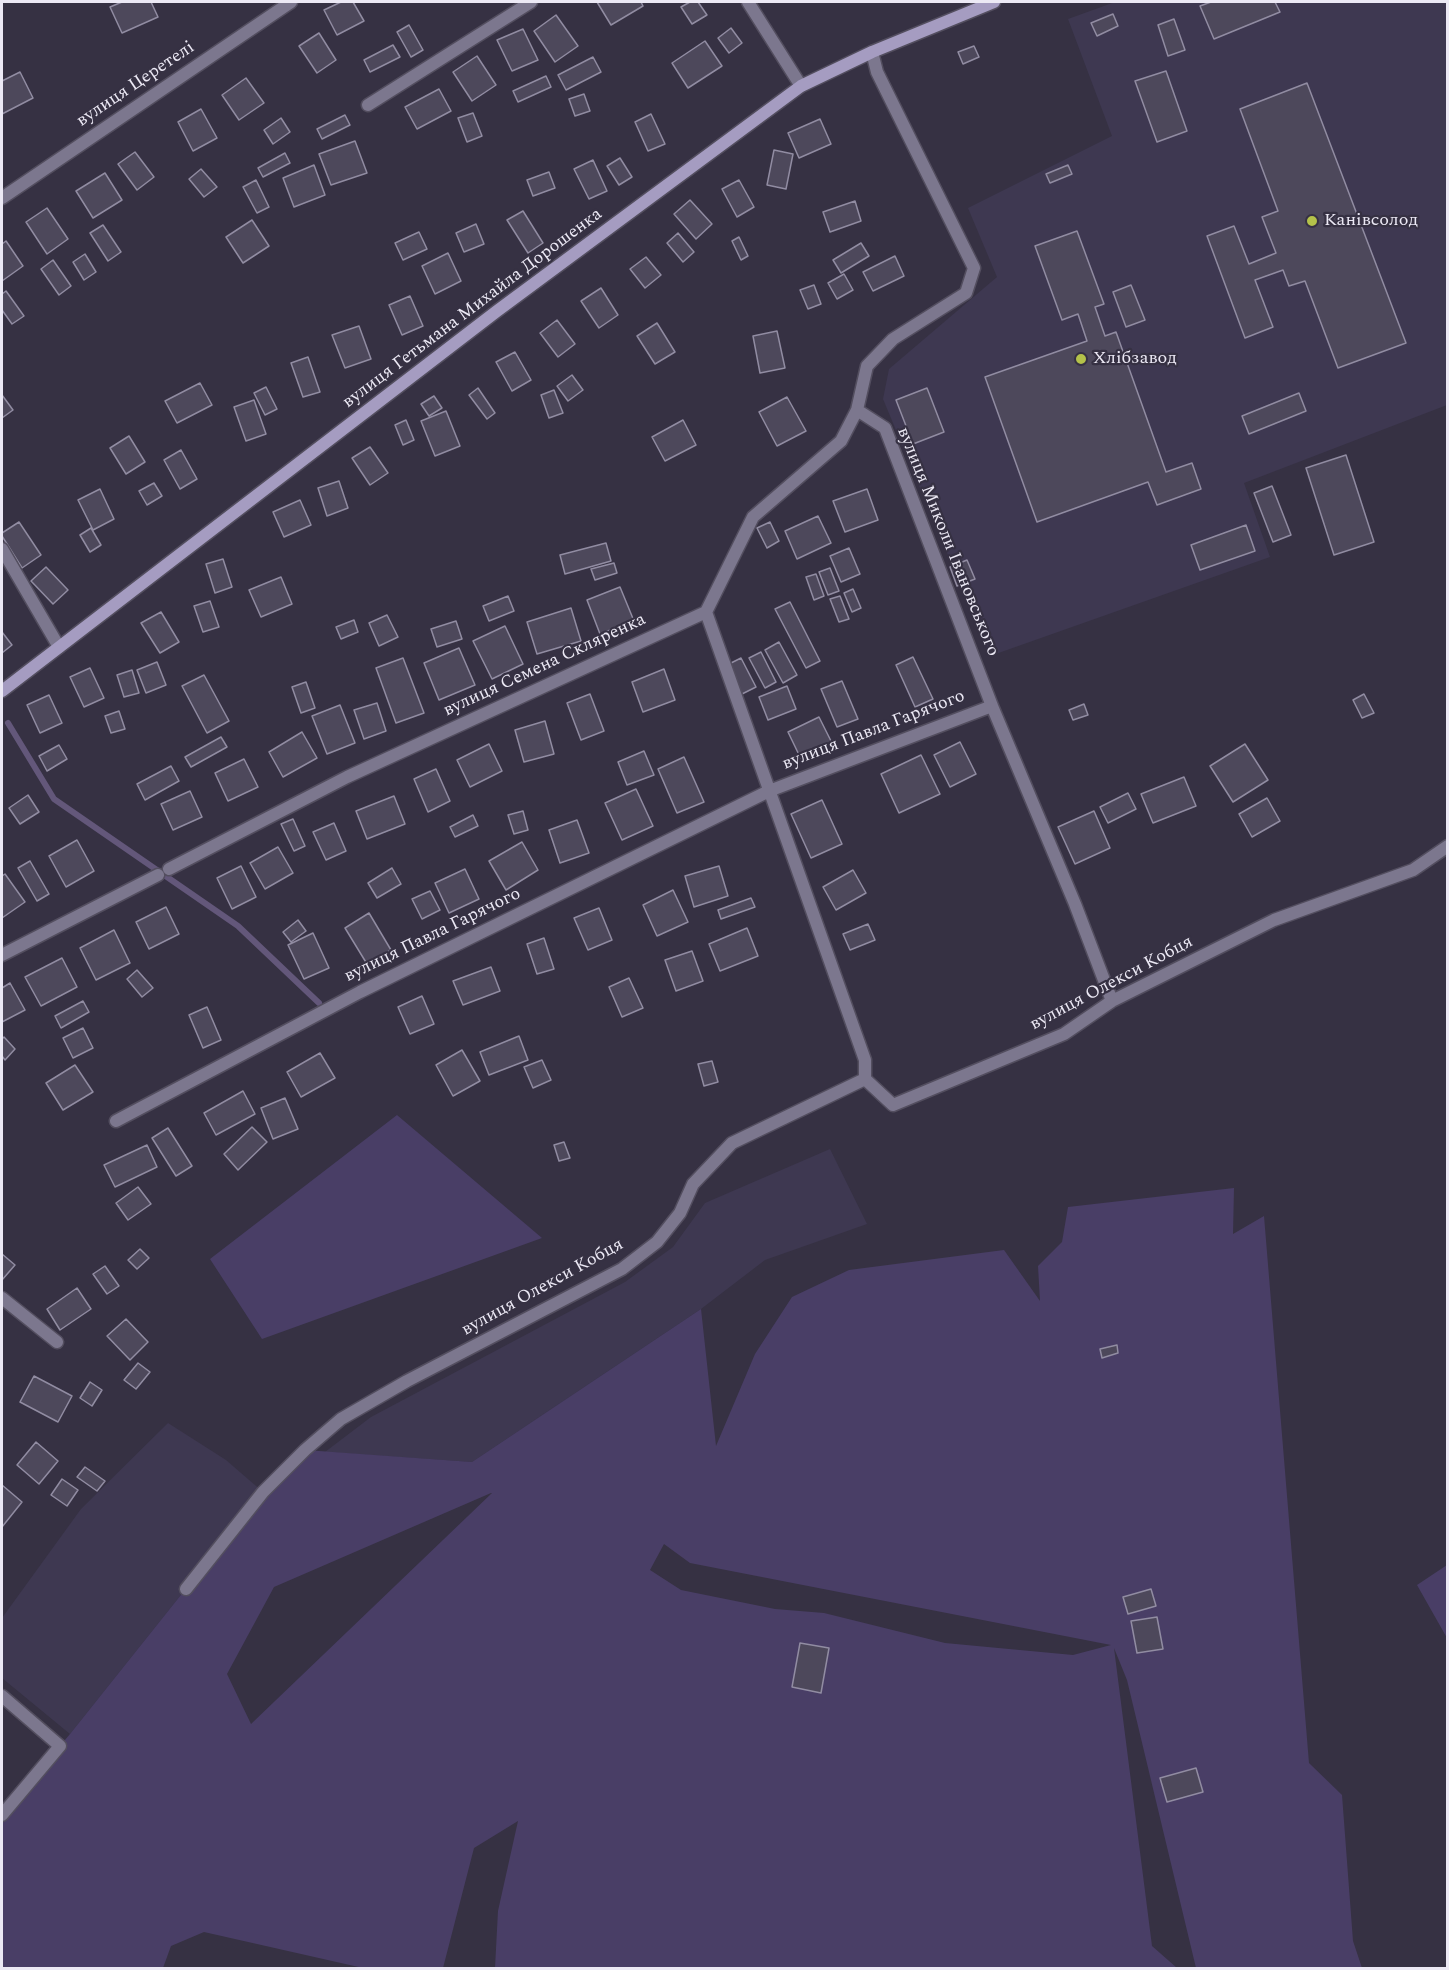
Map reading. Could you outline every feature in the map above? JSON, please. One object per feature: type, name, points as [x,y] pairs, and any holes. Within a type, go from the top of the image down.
[{"type":"street","name":"вулиця Церетелі","points":[[2,198],[291,2]]},
{"type":"street","points":[[368,105],[531,2]]},
{"type":"street","points":[[748,2],[801,86]]},
{"type":"street","name":"вулиця Гетьмана Михайла Дорошенка","points":[[2,691],[497,311],[801,86],[872,52],[994,2]]},
{"type":"street","points":[[706,612],[753,517],[842,441],[857,410],[867,366],[893,339],[966,293],[974,268],[877,72],[872,52]]},
{"type":"street","name":"вулиця Миколи Івановського","points":[[857,410],[885,428],[993,706],[1075,904],[1112,1001]]},
{"type":"street","points":[[2,549],[59,647]]},
{"type":"street","name":"вулиця Павла Гарячого","points":[[706,612],[865,1060],[865,1079]]},
{"type":"street","name":"вулиця Семена Скляренка","points":[[2,955],[347,777],[706,612]]},
{"type":"street","name":"вулиця Павла Гарячого","points":[[116,1121],[360,992],[769,791],[993,706]]},
{"type":"street","name":"вулиця Олекси Кобця","points":[[186,1589],[263,1492],[305,1450],[341,1419],[407,1381],[622,1269],[657,1242],[680,1213],[693,1184],[732,1143],[865,1079],[893,1105],[1064,1034],[1112,1001],[1274,920],[1413,870],[1448,846]]},
{"type":"street","points":[[2,1298],[57,1342]]},
{"type":"street","points":[[2,1696],[60,1746],[2,1815]]},
{"type":"shaded area","points":[[1115,2],[1447,2],[1447,405],[1244,483],[1270,557],[990,656],[883,399],[889,369],[997,277],[968,208],[1112,136],[1068,19]]},
{"type":"shaded area","points":[[397,1115],[542,1238],[262,1339],[210,1259]]},
{"type":"shaded area","points":[[830,1149],[867,1224],[765,1260],[701,1309],[472,1462],[325,1452],[371,1417],[625,1282],[673,1247],[705,1203]]},
{"type":"shaded area","points":[[1234,1188],[1233,1234],[1264,1216],[1309,1763],[1342,1795],[1353,1941],[1362,1968],[1196,1968],[1127,1680],[1114,1648],[1152,1946],[1177,1968],[495,1968],[498,1911],[518,1821],[474,1848],[443,1968],[363,1968],[204,1932],[171,1946],[163,1968],[2,1968],[2,1815],[70,1734],[263,1492],[305,1450],[472,1462],[701,1309],[716,1446],[755,1354],[792,1297],[849,1270],[1004,1250],[1040,1301],[1038,1266],[1062,1242],[1068,1207]],"holes":[[[492,1493],[251,1724],[227,1674],[274,1587]],[[664,1544],[690,1563],[1111,1645],[1073,1655],[945,1643],[824,1613],[775,1609],[681,1590],[650,1570]]]},
{"type":"shaded area","points":[[168,1423],[226,1460],[263,1492],[70,1734],[2,1678],[2,1618],[81,1509]]},
{"type":"shaded area","points":[[1447,1565],[1447,1638],[1417,1585]]},
{"type":"building","points":[[122,2],[151,2],[158,17],[122,33],[110,7]]},
{"type":"building","points":[[341,2],[353,2],[364,21],[337,35],[324,10]]},
{"type":"building","points":[[597,2],[641,2],[643,6],[611,25]]},
{"type":"building","points":[[690,2],[698,2],[707,15],[692,24],[681,7]]},
{"type":"building","points":[[1211,2],[1275,2],[1280,12],[1214,39],[1200,6]]},
{"type":"building","points":[[1113,14],[1118,26],[1097,36],[1091,23]]},
{"type":"building","points":[[556,15],[578,46],[555,62],[534,31]]},
{"type":"building","points":[[1174,19],[1185,50],[1168,56],[1158,25]]},
{"type":"building","points":[[409,25],[423,50],[411,57],[397,32]]},
{"type":"building","points":[[731,28],[742,43],[729,53],[718,38]]},
{"type":"building","points":[[523,29],[538,60],[512,71],[497,40]]},
{"type":"building","points":[[319,33],[336,60],[317,73],[299,46]]},
{"type":"building","points":[[705,41],[722,66],[688,88],[672,63]]},
{"type":"building","points":[[393,45],[400,57],[370,72],[364,60]]},
{"type":"building","points":[[974,46],[979,57],[963,64],[958,52]]},
{"type":"building","points":[[477,56],[496,85],[472,101],[453,72]]},
{"type":"building","points":[[593,57],[601,72],[566,90],[558,75]]},
{"type":"building","points":[[1166,71],[1187,131],[1157,142],[1135,81]]},
{"type":"building","points":[[20,72],[33,98],[2,114],[2,81]]},
{"type":"building","points":[[546,76],[551,87],[518,102],[513,91]]},
{"type":"building","points":[[246,78],[264,103],[239,120],[222,95]]},
{"type":"building","name":"Канівсолод","points":[[1307,83],[1406,343],[1338,368],[1305,281],[1289,286],[1283,270],[1255,280],[1273,327],[1245,338],[1207,236],[1234,226],[1249,264],[1276,253],[1262,217],[1278,211],[1240,109]]},
{"type":"building","points":[[439,89],[451,111],[417,129],[405,107]]},
{"type":"building","points":[[584,94],[590,111],[575,116],[569,99]]},
{"type":"building","points":[[201,109],[217,138],[193,151],[178,122]]},
{"type":"building","points":[[473,113],[482,136],[467,142],[458,118]]},
{"type":"building","points":[[651,114],[665,144],[648,151],[635,122]]},
{"type":"building","points":[[345,115],[350,125],[322,139],[317,129]]},
{"type":"building","points":[[281,118],[290,132],[273,144],[264,130]]},
{"type":"building","points":[[820,119],[831,144],[799,158],[788,133]]},
{"type":"building","points":[[355,141],[367,173],[331,185],[319,154]]},
{"type":"building","points":[[774,150],[793,154],[786,189],[767,185]]},
{"type":"building","points":[[135,152],[154,177],[137,190],[118,164]]},
{"type":"building","points":[[285,153],[290,163],[263,177],[258,168]]},
{"type":"building","points":[[620,158],[632,177],[619,185],[607,166]]},
{"type":"building","points":[[593,160],[607,191],[589,199],[574,169]]},
{"type":"building","points":[[314,165],[325,195],[294,207],[283,178]]},
{"type":"building","points":[[1068,165],[1072,174],[1050,183],[1046,174]]},
{"type":"building","points":[[201,169],[217,187],[204,197],[189,179]]},
{"type":"building","points":[[549,172],[555,188],[533,196],[527,180]]},
{"type":"building","points":[[105,173],[122,200],[93,218],[76,191]]},
{"type":"building","points":[[256,180],[269,207],[257,213],[243,187]]},
{"type":"building","points":[[739,180],[754,207],[737,217],[722,189]]},
{"type":"building","points":[[690,200],[712,224],[696,239],[674,214]]},
{"type":"building","points":[[855,201],[861,221],[830,232],[823,212]]},
{"type":"building","points":[[47,208],[68,239],[47,254],[26,222]]},
{"type":"building","points":[[523,211],[543,243],[528,253],[507,220]]},
{"type":"building","points":[[252,220],[269,246],[243,263],[226,237]]},
{"type":"building","points":[[476,224],[484,244],[464,252],[456,233]]},
{"type":"building","points":[[103,225],[121,252],[108,261],[90,233]]},
{"type":"building","name":"Хлібзавод","points":[[1077,231],[1104,304],[1095,307],[1105,336],[1116,332],[1166,472],[1192,463],[1201,489],[1157,505],[1148,482],[1037,522],[985,377],[1087,341],[1078,314],[1062,320],[1035,246]]},
{"type":"building","points":[[419,232],[427,249],[403,260],[395,243]]},
{"type":"building","points":[[678,233],[694,252],[683,262],[667,243]]},
{"type":"building","points":[[739,237],[748,256],[741,260],[732,241]]},
{"type":"building","points":[[6,241],[23,266],[2,281],[2,244]]},
{"type":"building","points":[[861,243],[869,256],[841,273],[833,260]]},
{"type":"building","points":[[448,253],[461,281],[435,294],[422,266]]},
{"type":"building","points":[[85,254],[96,272],[84,280],[73,262]]},
{"type":"building","points":[[895,256],[904,276],[873,291],[863,272]]},
{"type":"building","points":[[646,257],[661,275],[645,288],[630,269]]},
{"type":"building","points":[[53,260],[71,286],[59,295],[41,269]]},
{"type":"building","points":[[844,274],[853,290],[837,299],[828,283]]},
{"type":"building","points":[[814,285],[821,304],[808,309],[800,290]]},
{"type":"building","points":[[1131,285],[1145,320],[1126,327],[1113,292]]},
{"type":"building","points":[[601,288],[618,315],[599,328],[581,301]]},
{"type":"building","points":[[6,291],[24,316],[12,324],[2,310],[2,294]]},
{"type":"building","points":[[410,296],[423,326],[402,335],[389,305]]},
{"type":"building","points":[[557,320],[575,344],[558,357],[540,333]]},
{"type":"building","points":[[657,323],[675,352],[655,364],[637,336]]},
{"type":"building","points":[[359,326],[371,359],[345,368],[332,335]]},
{"type":"building","points":[[777,331],[785,368],[760,373],[753,336]]},
{"type":"building","points":[[515,352],[531,380],[512,391],[496,362]]},
{"type":"building","points":[[308,357],[320,392],[303,397],[291,363]]},
{"type":"building","points":[[572,375],[583,390],[568,401],[557,386]]},
{"type":"building","points":[[200,383],[212,405],[177,423],[165,401]]},
{"type":"building","points":[[266,387],[277,409],[265,415],[254,393]]},
{"type":"building","points":[[478,388],[495,413],[487,419],[469,395]]},
{"type":"building","points":[[927,388],[944,432],[913,444],[896,400]]},
{"type":"building","points":[[554,390],[563,413],[549,418],[541,395]]},
{"type":"building","points":[[1299,393],[1306,411],[1249,434],[1242,416]]},
{"type":"building","points":[[2,395],[13,410],[2,418]]},
{"type":"building","points":[[434,396],[442,408],[429,416],[421,404]]},
{"type":"building","points":[[787,397],[806,431],[777,446],[759,412]]},
{"type":"building","points":[[254,400],[266,434],[246,441],[234,407]]},
{"type":"building","points":[[446,411],[460,446],[435,456],[421,421]]},
{"type":"building","points":[[406,420],[414,440],[403,445],[395,425]]},
{"type":"building","points":[[683,420],[696,445],[665,461],[652,437]]},
{"type":"building","points":[[129,436],[145,462],[126,474],[110,448]]},
{"type":"building","points":[[370,447],[388,473],[370,485],[352,458]]},
{"type":"building","points":[[181,450],[197,479],[180,489],[164,460]]},
{"type":"building","points":[[1346,455],[1374,542],[1334,555],[1306,468]]},
{"type":"building","points":[[339,481],[348,508],[327,516],[318,488]]},
{"type":"building","points":[[154,483],[162,496],[147,505],[139,491]]},
{"type":"building","points":[[1272,486],[1291,535],[1273,542],[1254,493]]},
{"type":"building","points":[[100,489],[114,519],[93,530],[78,500]]},
{"type":"building","points":[[867,489],[878,520],[845,532],[833,501]]},
{"type":"building","points":[[300,500],[311,525],[284,537],[273,512]]},
{"type":"building","points":[[818,516],[831,543],[797,559],[785,531]]},
{"type":"building","points":[[19,522],[41,555],[22,568],[2,536],[2,533]]},
{"type":"building","points":[[770,522],[779,541],[767,548],[757,528]]},
{"type":"building","points":[[1246,525],[1255,551],[1200,570],[1191,545]]},
{"type":"building","points":[[91,528],[101,545],[90,552],[80,535]]},
{"type":"building","points":[[606,543],[611,561],[565,574],[560,555]]},
{"type":"building","points":[[849,548],[860,574],[841,582],[830,556]]},
{"type":"building","points":[[223,559],[232,587],[215,593],[206,564]]},
{"type":"building","points":[[967,560],[975,579],[957,586],[950,567]]},
{"type":"building","points":[[614,563],[617,573],[595,580],[591,569]]},
{"type":"building","points":[[46,567],[68,590],[53,604],[31,581]]},
{"type":"building","points":[[830,568],[839,591],[828,595],[819,572]]},
{"type":"building","points":[[816,574],[824,596],[814,600],[806,577]]},
{"type":"building","points":[[281,577],[292,604],[261,617],[249,590]]},
{"type":"building","points":[[620,587],[634,621],[600,634],[587,600]]},
{"type":"building","points":[[853,589],[861,608],[852,612],[844,593]]},
{"type":"building","points":[[508,596],[514,611],[489,621],[483,606]]},
{"type":"building","points":[[840,596],[849,619],[839,622],[830,599]]},
{"type":"building","points":[[210,601],[219,627],[203,632],[194,606]]},
{"type":"building","points":[[790,602],[820,661],[806,668],[775,609]]},
{"type":"building","points":[[571,608],[581,641],[537,654],[527,622]]},
{"type":"building","points":[[161,612],[179,642],[160,653],[141,623]]},
{"type":"building","points":[[387,615],[398,637],[379,646],[369,623]]},
{"type":"building","points":[[354,620],[358,632],[341,639],[336,627]]},
{"type":"building","points":[[456,621],[462,639],[437,647],[431,629]]},
{"type":"building","points":[[505,626],[523,664],[492,679],[473,641]]},
{"type":"building","points":[[2,632],[12,645],[2,653]]},
{"type":"building","points":[[779,642],[797,675],[783,683],[765,650]]},
{"type":"building","points":[[459,648],[475,685],[439,700],[424,663]]},
{"type":"building","points":[[761,652],[776,682],[765,688],[749,658]]},
{"type":"building","points":[[913,657],[933,699],[915,707],[896,665]]},
{"type":"building","points":[[403,658],[424,713],[396,723],[376,668]]},
{"type":"building","points":[[741,658],[756,687],[742,694],[727,665]]},
{"type":"building","points":[[157,662],[166,685],[146,693],[137,670]]},
{"type":"building","points":[[90,668],[104,698],[84,707],[70,677]]},
{"type":"building","points":[[664,669],[675,700],[643,712],[632,682]]},
{"type":"building","points":[[132,670],[139,693],[124,697],[117,675]]},
{"type":"building","points":[[204,675],[229,721],[207,733],[182,686]]},
{"type":"building","points":[[842,681],[858,719],[837,727],[821,689]]},
{"type":"building","points":[[306,682],[315,708],[301,713],[292,687]]},
{"type":"building","points":[[787,686],[796,709],[768,720],[759,697]]},
{"type":"building","points":[[590,694],[604,731],[581,740],[567,703]]},
{"type":"building","points":[[1364,694],[1374,713],[1362,718],[1353,700]]},
{"type":"building","points":[[49,695],[62,723],[40,733],[27,705]]},
{"type":"building","points":[[377,703],[386,731],[364,739],[354,710]]},
{"type":"building","points":[[1084,704],[1088,715],[1073,720],[1069,710]]},
{"type":"building","points":[[340,705],[355,743],[327,754],[312,716]]},
{"type":"building","points":[[119,711],[125,729],[111,733],[105,716]]},
{"type":"building","points":[[819,717],[832,743],[801,759],[788,732]]},
{"type":"building","points":[[545,721],[554,754],[524,762],[515,730]]},
{"type":"building","points":[[302,732],[317,758],[283,777],[269,752]]},
{"type":"building","points":[[221,737],[227,747],[191,767],[185,757]]},
{"type":"building","points":[[960,742],[976,774],[950,787],[934,755]]},
{"type":"building","points":[[489,744],[502,771],[470,787],[457,760]]},
{"type":"building","points":[[1245,744],[1268,780],[1233,802],[1210,766]]},
{"type":"building","points":[[59,745],[67,759],[47,771],[39,756]]},
{"type":"building","points":[[644,751],[654,775],[627,785],[618,762]]},
{"type":"building","points":[[921,755],[940,794],[899,813],[881,774]]},
{"type":"building","points":[[684,757],[704,802],[677,813],[658,769]]},
{"type":"building","points":[[244,759],[258,787],[228,801],[215,773]]},
{"type":"building","points":[[171,766],[179,781],[145,800],[137,784]]},
{"type":"building","points":[[436,769],[450,801],[428,812],[414,779]]},
{"type":"building","points":[[1184,777],[1196,806],[1153,823],[1141,794]]},
{"type":"building","points":[[636,789],[653,826],[622,840],[605,803]]},
{"type":"building","points":[[190,791],[202,817],[173,830],[161,804]]},
{"type":"building","points":[[1128,793],[1136,809],[1108,823],[1100,807]]},
{"type":"building","points":[[28,795],[39,812],[20,824],[9,808]]},
{"type":"building","points":[[394,796],[405,824],[367,839],[356,811]]},
{"type":"building","points":[[1267,798],[1280,821],[1252,837],[1239,814]]},
{"type":"building","points":[[822,800],[842,844],[811,858],[791,814]]},
{"type":"building","points":[[523,811],[528,830],[514,834],[508,815]]},
{"type":"building","points":[[1094,811],[1110,848],[1075,864],[1058,827]]},
{"type":"building","points":[[473,815],[478,826],[455,837],[450,827]]},
{"type":"building","points":[[293,819],[305,846],[294,851],[281,824]]},
{"type":"building","points":[[577,820],[589,853],[560,863],[549,830]]},
{"type":"building","points":[[334,823],[346,851],[326,860],[313,832]]},
{"type":"building","points":[[77,840],[94,871],[66,887],[49,856]]},
{"type":"building","points":[[522,842],[538,870],[506,890],[489,861]]},
{"type":"building","points":[[278,847],[293,873],[265,889],[250,863]]},
{"type":"building","points":[[30,861],[49,894],[37,901],[18,868]]},
{"type":"building","points":[[241,866],[256,897],[232,909],[217,878]]},
{"type":"building","points":[[719,866],[728,896],[694,907],[685,876]]},
{"type":"building","points":[[392,868],[401,884],[377,898],[368,883]]},
{"type":"building","points":[[465,869],[479,899],[449,913],[435,883]]},
{"type":"building","points":[[853,870],[866,893],[836,910],[823,887]]},
{"type":"building","points":[[5,874],[25,902],[2,918],[2,876]]},
{"type":"building","points":[[673,890],[688,922],[657,936],[643,905]]},
{"type":"building","points":[[430,891],[440,910],[422,919],[412,899]]},
{"type":"building","points":[[751,898],[755,907],[721,919],[718,910]]},
{"type":"building","points":[[166,907],[179,934],[149,949],[136,922]]},
{"type":"building","points":[[599,908],[612,940],[588,950],[574,918]]},
{"type":"building","points":[[369,913],[391,950],[367,964],[345,928]]},
{"type":"building","points":[[298,920],[306,931],[291,942],[283,932]]},
{"type":"building","points":[[868,924],[875,940],[850,950],[843,934]]},
{"type":"building","points":[[747,928],[758,956],[720,971],[709,944]]},
{"type":"building","points":[[114,930],[130,963],[96,980],[80,948]]},
{"type":"building","points":[[313,933],[329,968],[304,979],[288,945]]},
{"type":"building","points":[[544,938],[554,969],[537,974],[527,944]]},
{"type":"building","points":[[692,951],[703,981],[676,991],[665,960]]},
{"type":"building","points":[[62,958],[77,987],[41,1006],[25,977]]},
{"type":"building","points":[[491,967],[500,991],[463,1005],[453,981]]},
{"type":"building","points":[[137,970],[153,988],[142,997],[127,979]]},
{"type":"building","points":[[629,978],[643,1008],[622,1017],[609,987]]},
{"type":"building","points":[[10,983],[25,1010],[2,1022],[2,988]]},
{"type":"building","points":[[422,996],[434,1024],[410,1034],[398,1007]]},
{"type":"building","points":[[83,1001],[89,1012],[61,1028],[55,1016]]},
{"type":"building","points":[[207,1007],[221,1040],[203,1048],[189,1015]]},
{"type":"building","points":[[83,1028],[93,1048],[73,1058],[63,1038]]},
{"type":"building","points":[[519,1036],[528,1060],[489,1075],[480,1052]]},
{"type":"building","points":[[4,1037],[15,1049],[5,1060],[2,1056]]},
{"type":"building","points":[[462,1050],[480,1081],[453,1096],[436,1065]]},
{"type":"building","points":[[320,1053],[335,1078],[301,1097],[287,1072]]},
{"type":"building","points":[[542,1060],[551,1080],[533,1088],[524,1067]]},
{"type":"building","points":[[712,1061],[718,1082],[704,1086],[698,1064]]},
{"type":"building","points":[[75,1065],[93,1092],[63,1110],[46,1083]]},
{"type":"building","points":[[243,1091],[255,1114],[216,1135],[204,1113]]},
{"type":"building","points":[[285,1098],[298,1129],[273,1139],[261,1108]]},
{"type":"building","points":[[252,1127],[267,1142],[238,1170],[224,1154]]},
{"type":"building","points":[[168,1128],[192,1166],[176,1176],[152,1138]]},
{"type":"building","points":[[564,1142],[570,1158],[559,1161],[554,1145]]},
{"type":"building","points":[[147,1145],[157,1167],[115,1187],[104,1165]]},
{"type":"building","points":[[138,1187],[151,1204],[128,1220],[116,1203]]},
{"type":"building","points":[[140,1249],[149,1258],[137,1269],[128,1260]]},
{"type":"building","points":[[2,1254],[15,1265],[2,1280]]},
{"type":"building","points":[[105,1266],[119,1286],[107,1294],[93,1274]]},
{"type":"building","points":[[77,1288],[91,1309],[60,1330],[47,1309]]},
{"type":"building","points":[[126,1319],[148,1342],[130,1360],[107,1336]]},
{"type":"building","points":[[1117,1345],[1118,1353],[1102,1358],[1100,1349]]},
{"type":"building","points":[[138,1363],[150,1372],[136,1389],[124,1380]]},
{"type":"building","points":[[34,1376],[72,1396],[58,1422],[20,1402]]},
{"type":"building","points":[[90,1382],[102,1390],[92,1406],[80,1398]]},
{"type":"building","points":[[36,1442],[58,1461],[39,1484],[17,1465]]},
{"type":"building","points":[[85,1467],[105,1481],[97,1491],[77,1477]]},
{"type":"building","points":[[62,1479],[78,1490],[67,1506],[51,1495]]},
{"type":"building","points":[[2,1485],[22,1502],[2,1527]]},
{"type":"building","points":[[1151,1589],[1156,1606],[1128,1614],[1123,1597]]},
{"type":"building","points":[[1157,1617],[1163,1649],[1137,1653],[1131,1621]]},
{"type":"building","points":[[800,1643],[829,1648],[821,1693],[792,1687]]},
{"type":"building","points":[[1196,1768],[1203,1792],[1167,1802],[1160,1778]]},
{"type":"waterway","points":[[8,723],[54,799],[238,926],[319,1003]]},
{"type":"place","name":"Канівсолод","points":[[1312,221]]},
{"type":"place","name":"Хлібзавод","points":[[1081,359]]}]
